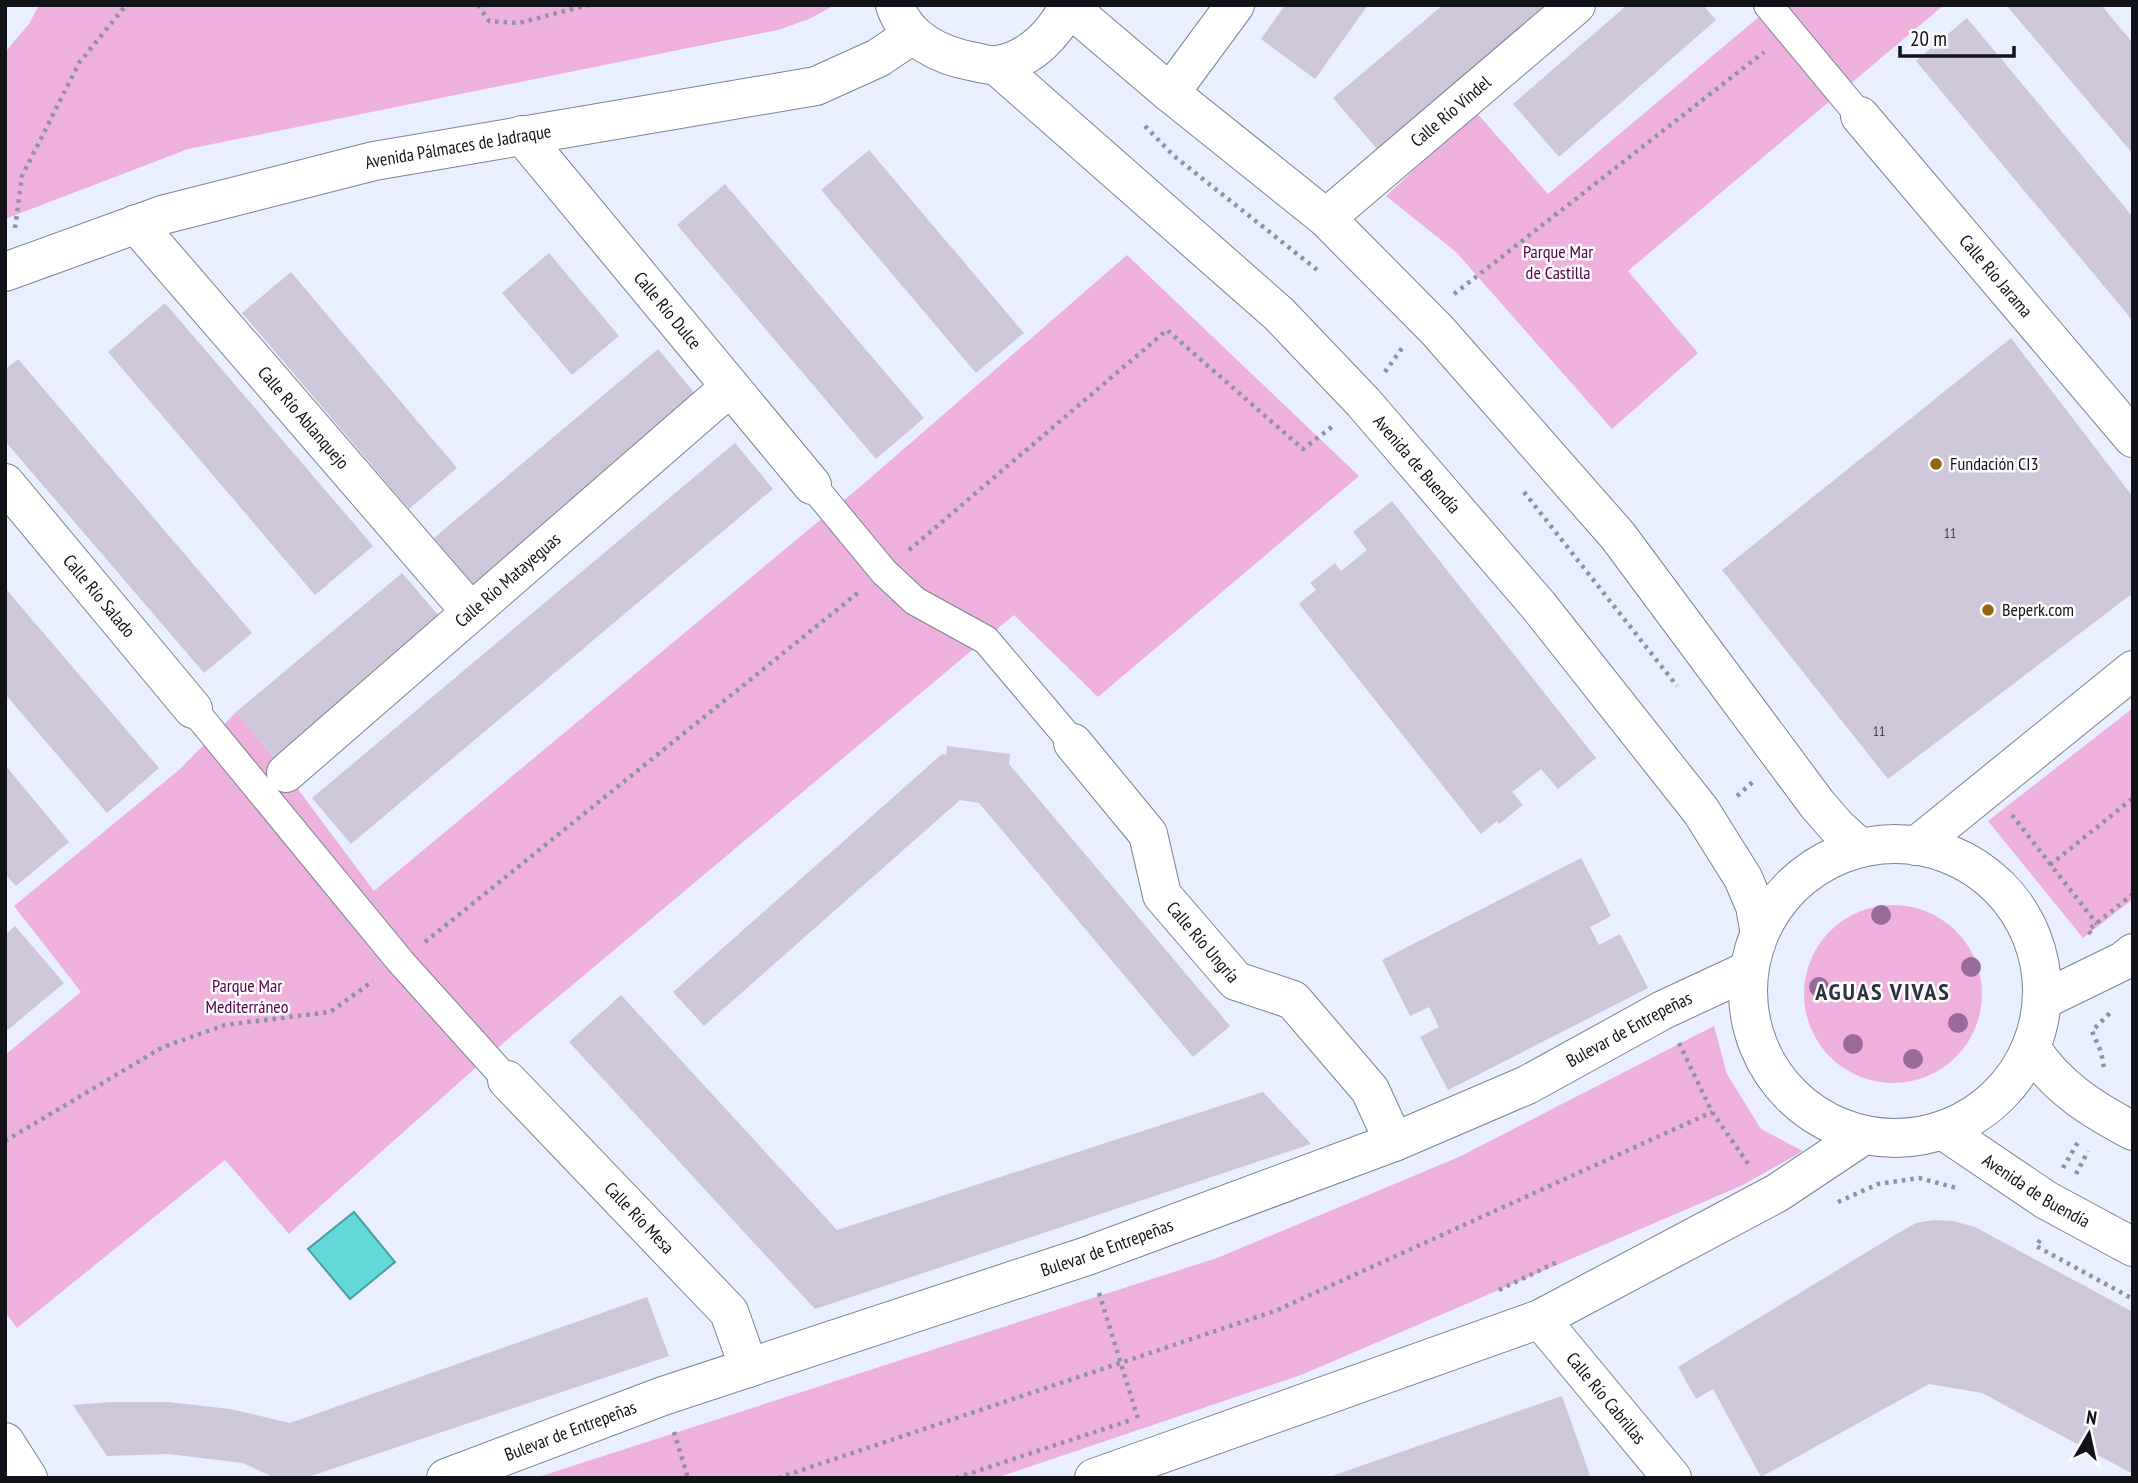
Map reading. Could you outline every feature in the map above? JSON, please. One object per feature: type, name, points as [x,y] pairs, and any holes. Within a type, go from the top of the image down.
[{"type":"street","points":[[1170,93],[1235,5]]},
{"type":"street","name":"Calle Río Vindel","points":[[1326,218],[1576,5]]},
{"type":"street","points":[[1768,5],[1860,116]]},
{"type":"street","points":[[904,20],[957,59],[996,65],[1023,55],[1047,40],[1069,6],[1170,93],[1326,218],[1424,317],[1618,536],[1817,804],[1859,847]]},
{"type":"street","name":"Avenida Pálmaces de Jadraque","points":[[7,272],[135,224],[374,161],[816,86],[878,58],[904,20]]},
{"type":"street","name":"Avenida de Buendía","points":[[996,65],[1279,314],[1363,402],[1538,605],[1707,822],[1743,878],[1755,906],[1759,929]]},
{"type":"street","name":"Calle Río Jarama","points":[[1860,116],[2133,438]]},
{"type":"street","name":"Calle Río Dulce","points":[[522,135],[812,485]]},
{"type":"street","name":"Calle Río Ablanquejo","points":[[135,224],[471,612]]},
{"type":"street","name":"Calle Río Matayeguas","points":[[275,783],[730,387]]},
{"type":"street","name":"Calle Río Salado","points":[[5,483],[193,709]]},
{"type":"street","points":[[812,485],[884,572],[915,601],[986,640],[1073,743]]},
{"type":"street","points":[[1916,846],[2133,670]]},
{"type":"street","points":[[193,709],[275,783],[400,961],[507,1080]]},
{"type":"street","name":"Calle Río Ungría","points":[[1073,743],[1148,834],[1162,895],[1236,981],[1293,1000],[1370,1090],[1394,1142]]},
{"type":"street","points":[[1916,846],[1956,857],[1989,877],[2011,900],[2028,927],[2040,962],[2043,1000],[2039,1029],[2032,1049],[2014,1080],[1995,1101],[1977,1114],[1944,1131],[1899,1139],[1864,1136],[1826,1122],[1797,1101],[1769,1068],[1753,1030],[1748,997],[1749,970],[1759,929],[1776,902],[1808,873],[1828,859],[1859,847],[1916,846]]},
{"type":"street","points":[[2043,1000],[2128,957]]},
{"type":"street","name":"Bulevar de Entrepeñas","points":[[446,1478],[663,1396],[1087,1256],[1394,1142],[1527,1085],[1663,1010],[1749,970]]},
{"type":"street","points":[[2032,1049],[2043,1067],[2058,1083],[2120,1124]]},
{"type":"street","name":"Calle Río Mesa","points":[[507,1080],[729,1312],[749,1368]]},
{"type":"street","name":"Avenida de Buendía","points":[[1944,1131],[2060,1208],[2133,1247]]},
{"type":"street","points":[[1094,1478],[1540,1319],[1771,1196],[1864,1136]]},
{"type":"street","name":"Calle Río Cabrillas","points":[[1540,1319],[1672,1478]]},
{"type":"street","points":[[5,1442],[28,1478]]},
{"type":"path","points":[[7,272],[22,176],[79,63],[126,5]]},
{"type":"path","points":[[478,5],[489,21],[519,23],[588,5]]},
{"type":"path","points":[[5,1141],[163,1048],[225,1025],[330,1012],[400,961],[884,572],[1167,330],[1303,449],[1363,402],[1424,317],[1790,32]]},
{"type":"path","points":[[1137,118],[1174,156],[1326,277]]},
{"type":"path","points":[[1392,340],[1410,359]]},
{"type":"path","points":[[1522,491],[1685,696]]},
{"type":"path","points":[[1707,822],[1783,757]]},
{"type":"path","points":[[1745,772],[1753,782]]},
{"type":"path","points":[[1990,787],[2050,866],[2128,957]]},
{"type":"path","points":[[2050,866],[2133,799]]},
{"type":"path","points":[[1663,1010],[1712,1112],[1771,1196]]},
{"type":"path","points":[[778,1478],[1275,1311],[1712,1112]]},
{"type":"path","points":[[2060,1208],[2073,1178],[2120,1124]]},
{"type":"path","points":[[1087,1256],[1151,1459]]},
{"type":"path","points":[[663,1396],[688,1478]]},
{"type":"green space","points":[[39,5],[835,5],[809,19],[778,30],[188,149],[5,219],[5,52],[29,24]]},
{"type":"green space","name":"Parque Mar de Castilla","points":[[1773,5],[1944,5],[1628,271],[1698,353],[1612,429],[1456,252],[1386,196],[1476,112],[1548,194]]},
{"type":"green space","name":"Parque Mar Mediterráneo","points":[[1127,255],[1359,476],[1098,697],[1014,615],[508,1039],[289,1234],[225,1160],[17,1328],[5,1312],[5,1055],[81,992],[14,906],[180,769],[236,712],[274,757],[374,891],[861,486]]},
{"type":"green space","points":[[2133,708],[2133,899],[2083,938],[1988,821]]},
{"type":"green space","points":[[1893,905],[1910,906],[1927,912],[1956,931],[1975,960],[1981,977],[1981,1011],[1975,1028],[1956,1057],[1927,1076],[1910,1082],[1893,1083],[1876,1082],[1859,1076],[1830,1057],[1811,1028],[1805,1011],[1804,994],[1805,977],[1811,960],[1830,931],[1859,912],[1876,906]]},
{"type":"green space","points":[[1714,1026],[1727,1074],[1761,1129],[1803,1151],[1743,1185],[1301,1375],[996,1478],[535,1478],[1217,1258],[1459,1157]]},
{"type":"water","points":[[354,1212],[395,1262],[350,1299],[308,1249]]},
{"type":"building","points":[[1285,5],[1368,5],[1315,79],[1261,39]]},
{"type":"building","points":[[1443,5],[1547,5],[1377,149],[1333,98]]},
{"type":"building","points":[[1627,5],[1703,5],[1716,20],[1559,157],[1513,104]]},
{"type":"building","points":[[2006,5],[2101,5],[2133,43],[2133,154]]},
{"type":"building","points":[[1967,18],[2133,217],[2133,321],[1916,61]]},
{"type":"building","points":[[869,150],[1024,333],[976,373],[821,190]]},
{"type":"building","points":[[725,184],[924,418],[876,459],[677,225]]},
{"type":"building","points":[[549,253],[619,336],[572,375],[502,293]]},
{"type":"building","points":[[291,272],[457,468],[409,509],[242,313]]},
{"type":"building","points":[[165,303],[373,546],[315,595],[108,352]]},
{"type":"building","points":[[2011,338],[2133,497],[2133,593],[1888,779],[1722,570]]},
{"type":"building","points":[[658,349],[697,396],[473,585],[434,538]]},
{"type":"building","points":[[18,359],[252,633],[204,673],[5,441],[5,370]]},
{"type":"building","points":[[735,443],[773,489],[351,844],[312,798]]},
{"type":"building","points":[[1392,501],[1596,758],[1558,789],[1541,769],[1512,792],[1523,805],[1481,834],[1299,604],[1316,590],[1310,583],[1335,563],[1341,571],[1367,550],[1353,532]]},
{"type":"building","points":[[402,573],[440,617],[274,757],[236,712]]},
{"type":"building","points":[[5,588],[159,768],[107,813],[5,694]]},
{"type":"building","points":[[947,746],[1010,754],[1009,764],[1230,1026],[1193,1057],[979,803],[960,800],[704,1026],[673,992],[942,754],[946,755]]},
{"type":"building","points":[[5,765],[69,842],[16,886],[5,874]]},
{"type":"building","points":[[1581,858],[1611,916],[1590,927],[1599,945],[1620,934],[1648,988],[1448,1090],[1420,1037],[1439,1027],[1429,1007],[1410,1016],[1382,960]]},
{"type":"building","points":[[15,926],[64,983],[5,1032],[5,935]]},
{"type":"building","points":[[621,995],[837,1230],[1263,1092],[1311,1144],[815,1309],[569,1042]]},
{"type":"building","points":[[1953,1221],[1975,1227],[2133,1312],[2133,1474],[1982,1393],[1929,1384],[1761,1477],[1713,1389],[1696,1399],[1678,1367],[1895,1235],[1916,1223]]},
{"type":"building","points":[[647,1297],[669,1356],[305,1478],[275,1478],[243,1463],[168,1454],[107,1456],[73,1405],[168,1402],[230,1409],[290,1423]]},
{"type":"building","points":[[1562,1396],[1591,1478],[1329,1478],[1329,1477]]},
{"type":"place","name":"Fundación CI3","points":[[1936,464]]},
{"type":"place","name":"Beperk.com","points":[[1988,610]]},
{"type":"district","name":"AGUAS VIVAS","points":[[1883,992]]}]
